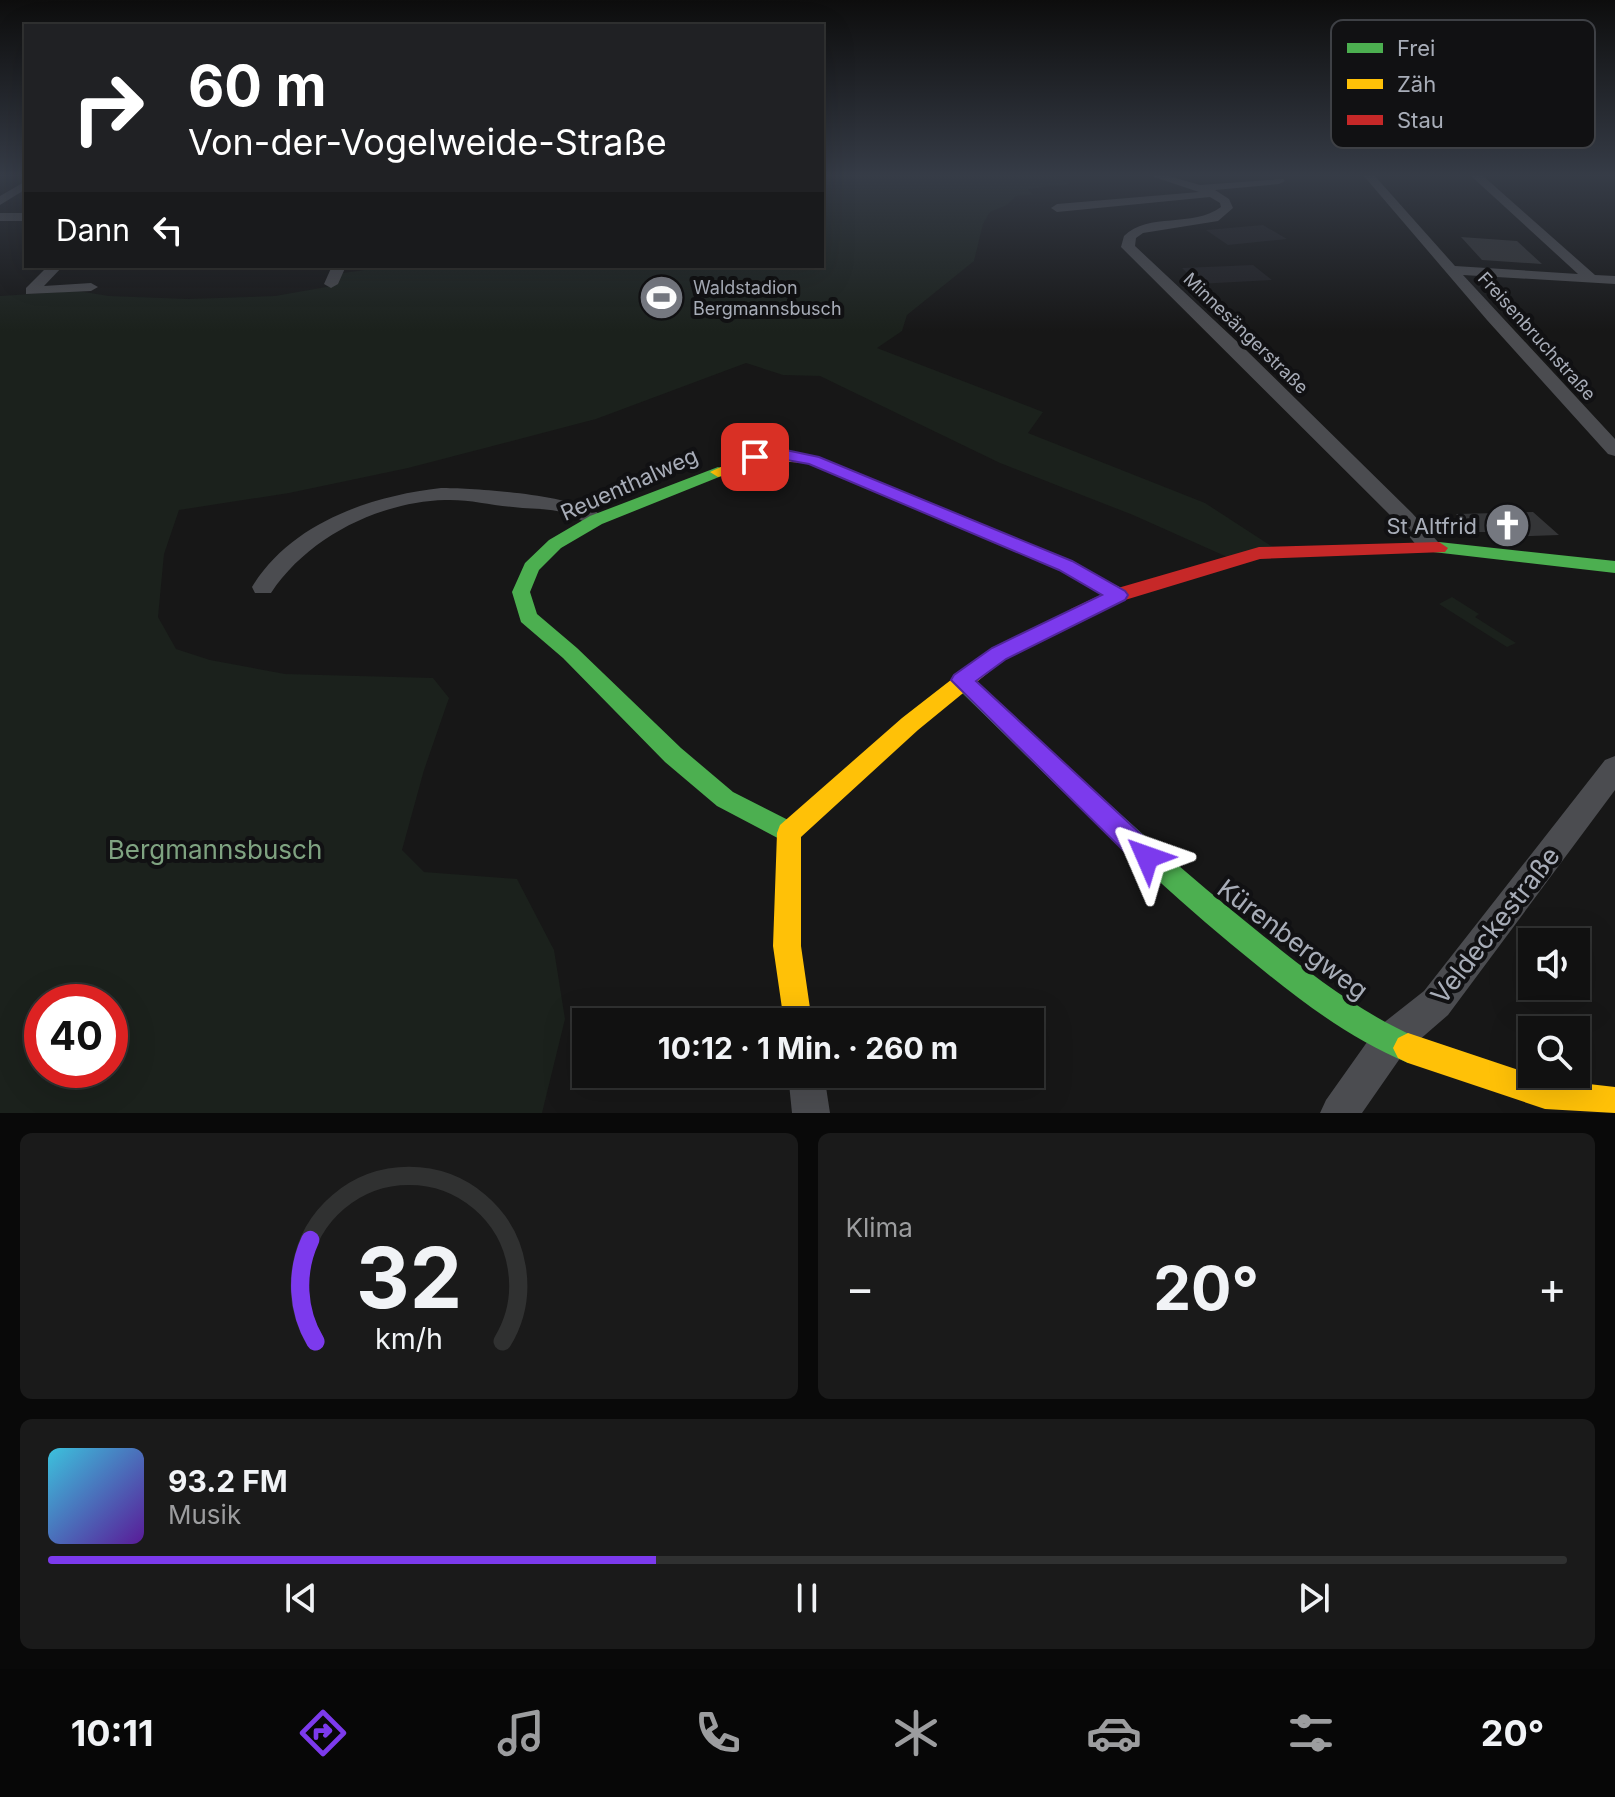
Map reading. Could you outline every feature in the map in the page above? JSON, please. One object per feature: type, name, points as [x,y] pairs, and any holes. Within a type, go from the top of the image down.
[{"type":"street","name":"Minnesängerstraße","points":[[1157,227],[1139,230],[1130,236],[1128,247],[1240,353],[1405,518],[1430,547]]},
{"type":"street","name":"Freisenbruchstraße","points":[[1413,227],[1615,450]]},
{"type":"street","points":[[1534,227],[1592,279]]},
{"type":"street","points":[[54,268],[31,291],[91,287]]},
{"type":"street","points":[[331,284],[338,268]]},
{"type":"street","points":[[1450,270],[1615,280]]},
{"type":"street","name":"Reuenthalweg","points":[[789,833],[725,799],[673,755],[570,653],[528,617],[521,592],[531,567],[555,544],[596,520],[736,463],[781,454],[813,460],[1051,560],[1118,595]]},
{"type":"street","points":[[263,587],[272,570],[332,527],[370,509],[404,499],[442,494],[556,504],[581,510],[596,520]]},
{"type":"street","points":[[796,1008],[787,946],[789,833],[962,680],[999,653],[1118,595],[1264,553],[1430,547],[1615,567]]},
{"type":"street","name":"Kürenbergweg","points":[[962,680],[1107,819],[1229,926],[1325,1002],[1390,1041],[1545,1094],[1615,1102]]},
{"type":"street","name":"Veldeckestraße","points":[[1339,1113],[1390,1041],[1436,1003],[1615,768]]},
{"type":"street","points":[[808,1088],[811,1113]]},
{"type":"shaded area","points":[[1266,227],[1287,239],[1228,245],[1206,230]]},
{"type":"shaded area","points":[[1253,265],[1272,280],[1198,284],[1182,268]]},
{"type":"green space","name":"Bergmannsbusch","points":[[824,227],[982,227],[974,261],[907,315],[902,331],[877,348],[1043,412],[1028,433],[1205,503],[1279,551],[1234,560],[1133,515],[1000,463],[820,376],[783,375],[746,363],[596,419],[408,468],[289,493],[179,510],[164,554],[158,617],[176,649],[210,660],[285,674],[433,678],[449,698],[424,770],[402,850],[424,872],[517,879],[554,950],[565,1019],[542,1113],[0,1113],[0,296],[78,291],[109,296],[188,299],[275,296],[332,286],[343,273],[379,268],[824,268]]},
{"type":"green space","points":[[1452,597],[1479,614],[1475,617],[1516,643],[1507,647],[1439,604]]},
{"type":"building","points":[[1461,237],[1517,241],[1542,264],[1482,260]]},
{"type":"building","name":"St Altfrid","points":[[1533,512],[1559,535],[1499,537],[1489,532],[1474,532],[1456,514]]},
{"type":"traffic: fast","points":[[718,472],[596,520],[555,544],[531,567],[521,592],[528,617],[570,653],[673,755],[725,799],[789,833]]},
{"type":"traffic: fast","points":[[1439,548],[1615,567]]},
{"type":"traffic: fast","points":[[962,680],[1108,819],[1222,919],[1331,1005],[1368,1029],[1408,1048]]},
{"type":"traffic: slow","points":[[718,472],[764,457],[813,460],[1065,566],[1118,595]]},
{"type":"traffic: slow","points":[[796,1008],[787,946],[789,833],[910,724],[999,653],[1078,614]]},
{"type":"traffic: slow","points":[[1408,1048],[1545,1094],[1615,1102]]},
{"type":"traffic: jam","points":[[1078,614],[1118,595],[1259,553],[1439,548]]},
{"type":"place","name":"Waldstadion Bergmannsbusch","points":[[662,297]]},
{"type":"place","name":"St Altfrid","points":[[1508,526]]},
{"type":"route","points":[[755,457],[781,454],[813,460],[1065,566],[1118,595],[999,653],[962,680],[1147,857]]}]
